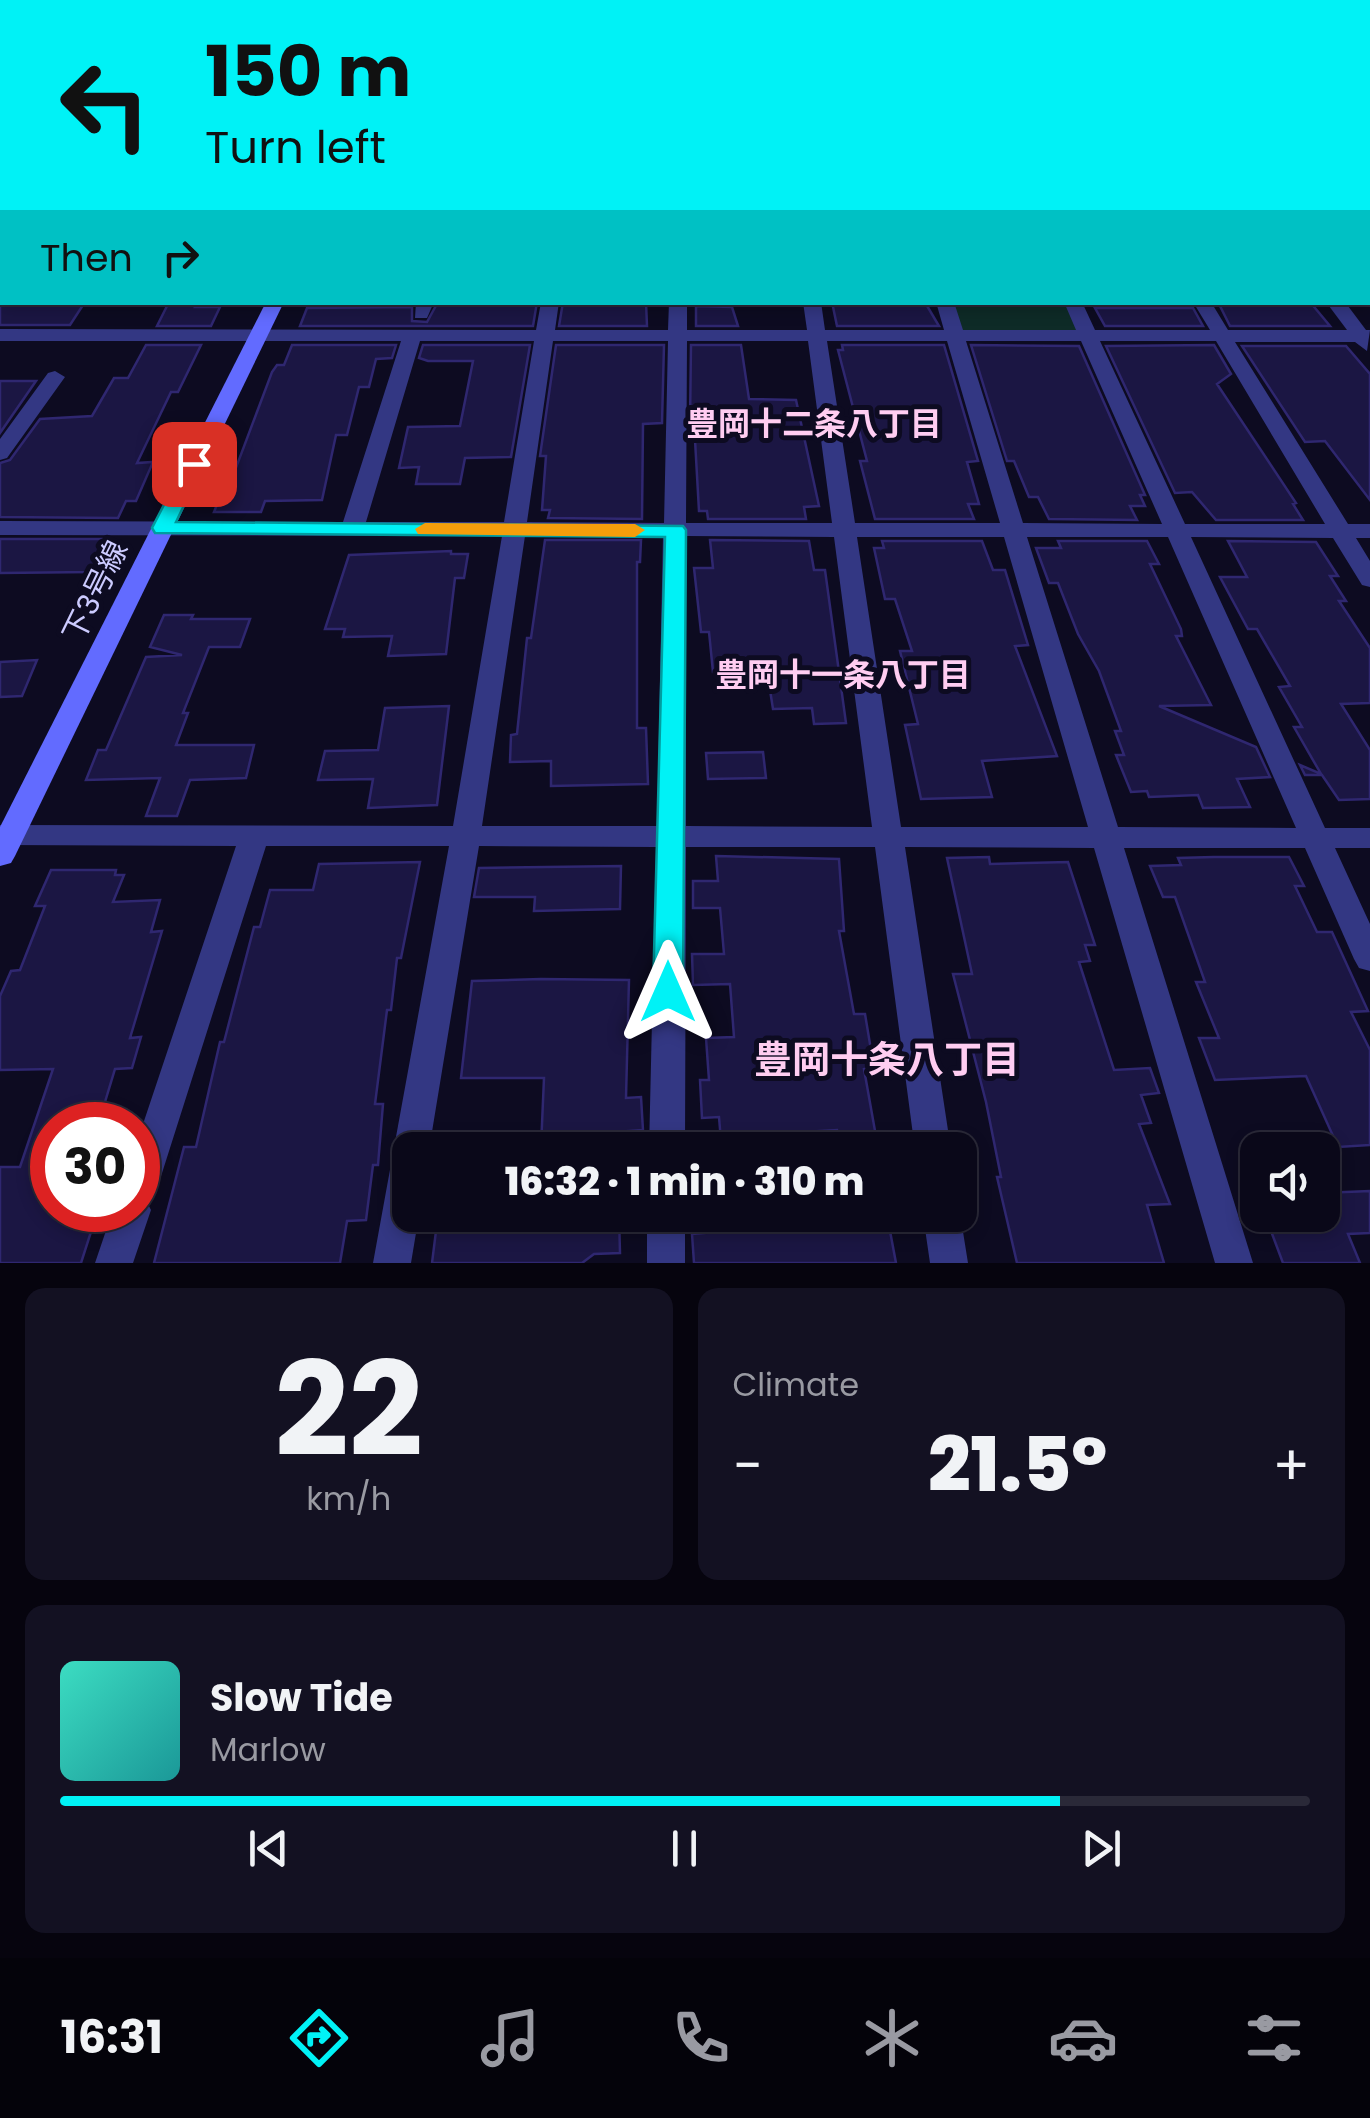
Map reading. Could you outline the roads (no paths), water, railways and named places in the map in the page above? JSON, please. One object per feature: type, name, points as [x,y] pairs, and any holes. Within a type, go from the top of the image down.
[{"type":"street","name":"下3号線","points":[[4,842],[274,305]]},
{"type":"street","points":[[415,1132],[550,305]]},
{"type":"street","points":[[667,1132],[678,305]]},
{"type":"street","points":[[813,305],[930,1132]]},
{"type":"street","points":[[946,305],[1234,1263]]},
{"type":"street","points":[[1074,305],[1370,959]]},
{"type":"street","points":[[1204,305],[1370,580]]},
{"type":"street","points":[[1337,305],[1367,341]]},
{"type":"street","points":[[0,336],[1222,335],[1367,341]]},
{"type":"street","points":[[352,529],[412,336]]},
{"type":"street","points":[[0,454],[56,376]]},
{"type":"street","points":[[0,528],[1370,531]]},
{"type":"street","points":[[4,842],[256,834],[1370,838]]},
{"type":"street","points":[[160,1125],[256,834]]},
{"type":"street","points":[[114,1263],[125,1232]]},
{"type":"street","points":[[392,1263],[397,1232]]},
{"type":"street","points":[[666,1232],[666,1263]]},
{"type":"street","points":[[944,1232],[949,1263]]},
{"type":"district","name":"豊岡十二条八丁目","points":[[814,423]]},
{"type":"district","name":"豊岡十一条八丁目","points":[[843,674]]},
{"type":"district","name":"豊岡十条八丁目","points":[[887,1059]]}]
